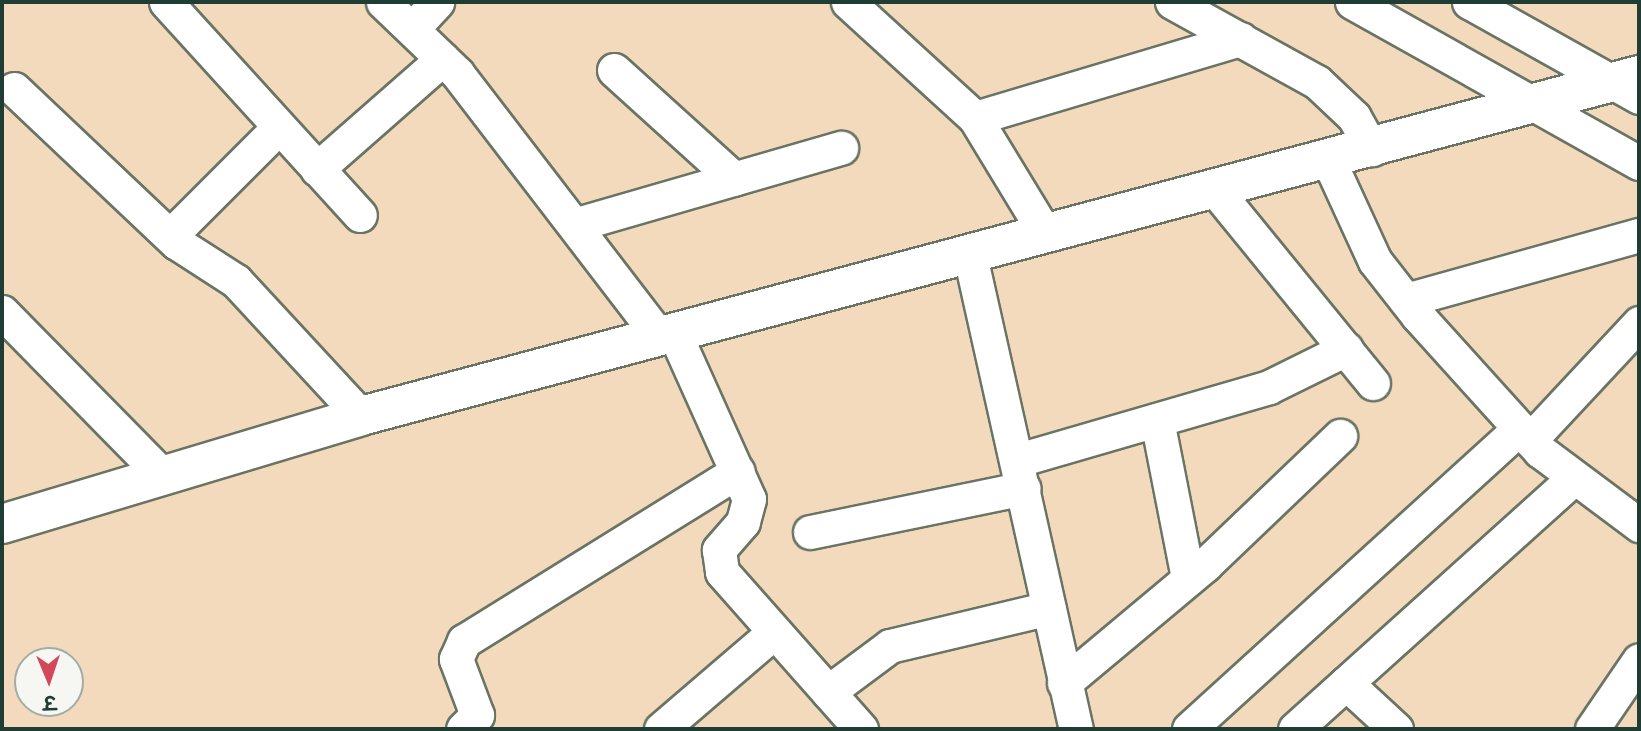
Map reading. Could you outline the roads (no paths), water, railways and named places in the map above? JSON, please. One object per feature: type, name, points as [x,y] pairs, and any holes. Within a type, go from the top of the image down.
[{"type":"main road","points":[[2,524],[360,416],[1043,230],[1623,85]]},
{"type":"street","points":[[166,2],[360,215]]},
{"type":"street","points":[[383,2],[442,59],[666,334],[738,471],[749,509],[717,561],[774,632],[861,729]]},
{"type":"street","points":[[412,29],[437,2]]},
{"type":"street","points":[[848,2],[975,118],[1043,230]]},
{"type":"street","points":[[1172,2],[1339,100],[1372,149]]},
{"type":"street","points":[[1352,2],[1547,103],[1639,163]]},
{"type":"street","points":[[1469,2],[1623,85]]},
{"type":"street","points":[[975,118],[1240,40]]},
{"type":"street","points":[[317,169],[442,59]]},
{"type":"street","points":[[614,70],[734,179]]},
{"type":"street","points":[[14,89],[170,236],[236,281],[360,416]]},
{"type":"street","points":[[170,236],[278,128]]},
{"type":"street","points":[[577,224],[841,148]]},
{"type":"street","points":[[1328,159],[1375,261],[1406,300],[1525,434],[1573,479],[1639,525]]},
{"type":"street","points":[[1213,187],[1373,383]]},
{"type":"street","points":[[1406,300],[1639,235]]},
{"type":"street","points":[[969,251],[1076,729]]},
{"type":"street","points":[[2,312],[162,475]]},
{"type":"street","points":[[1189,729],[1525,434],[1639,323]]},
{"type":"street","points":[[810,532],[1021,474],[1157,420],[1290,380],[1346,349]]},
{"type":"street","points":[[1157,420],[1188,578]]},
{"type":"street","points":[[1064,682],[1188,578],[1340,436]]},
{"type":"street","points":[[463,729],[477,715],[456,659],[464,641],[738,471]]},
{"type":"street","points":[[1295,729],[1573,479]]},
{"type":"street","points":[[828,692],[890,646],[1049,608]]},
{"type":"street","points":[[662,729],[774,632]]},
{"type":"street","points":[[1592,729],[1639,660]]},
{"type":"street","points":[[1346,682],[1396,729]]}]
